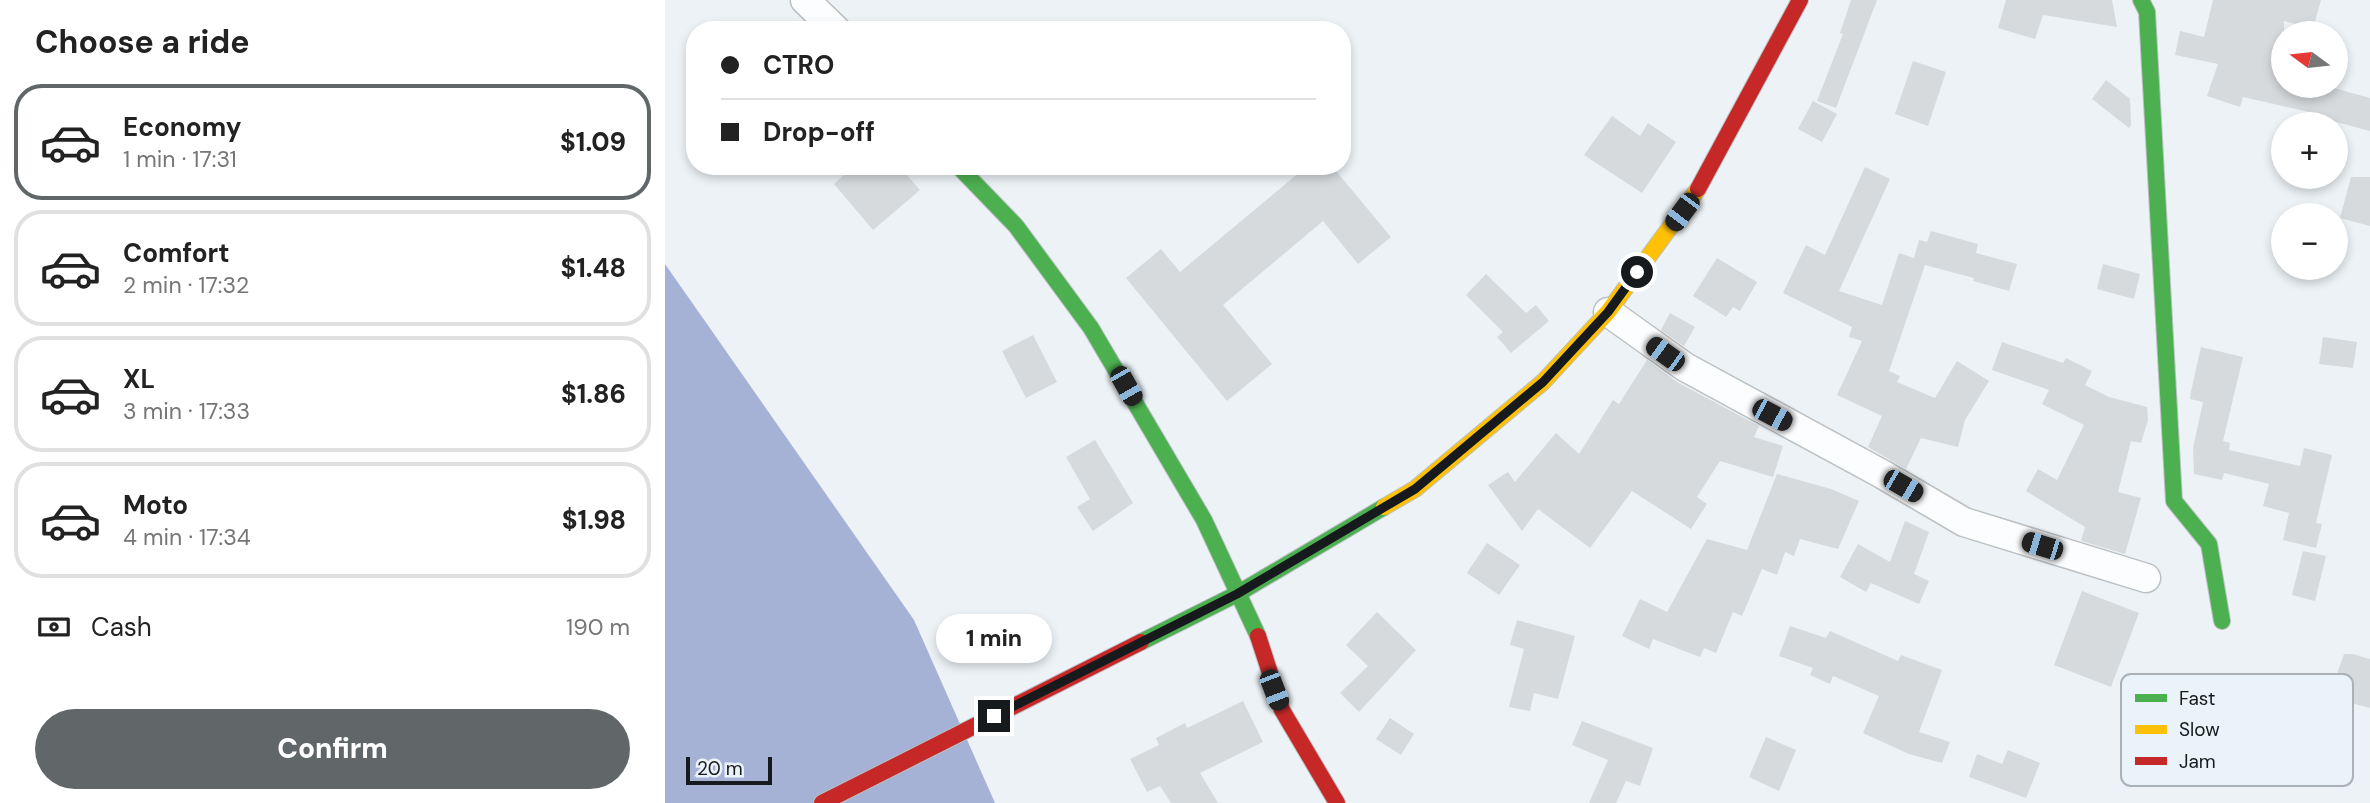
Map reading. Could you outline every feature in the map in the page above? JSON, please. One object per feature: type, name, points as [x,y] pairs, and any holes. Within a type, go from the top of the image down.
[{"type":"street","points":[[805,0],[827,21]]},
{"type":"street","points":[[822,803],[1237,594],[1415,489],[1543,382],[1608,312],[1696,192],[1800,0]]},
{"type":"street","points":[[2141,0],[2147,12],[2174,501],[2209,544],[2223,621]]},
{"type":"street","points":[[967,175],[1016,226],[1091,328],[1203,520],[1254,624],[1282,709],[1337,803]]},
{"type":"street","points":[[1608,312],[1685,367],[1882,474],[1964,522],[2146,578]]},
{"type":"water","points":[[665,264],[914,620],[995,803],[665,803]]},
{"type":"building","points":[[1851,0],[1877,0],[1836,108],[1817,101],[1843,34],[1840,33]]},
{"type":"building","points":[[2006,0],[2112,0],[2117,27],[2043,15],[2035,39],[1998,28]]},
{"type":"building","points":[[2213,0],[2321,0],[2315,21],[2271,21],[2271,98],[2349,98],[2349,92],[2370,98],[2370,131],[2348,125],[2348,112],[2309,112],[2243,97],[2240,107],[2207,96],[2218,64],[2175,55],[2180,31],[2204,37]]},
{"type":"building","points":[[1913,61],[1946,72],[1928,126],[1895,114]]},
{"type":"building","points":[[2106,80],[2130,99],[2129,128],[2092,99]]},
{"type":"building","points":[[1813,101],[1837,114],[1822,142],[1798,129]]},
{"type":"building","points":[[1612,116],[1640,136],[1648,123],[1676,142],[1642,193],[1584,155]]},
{"type":"building","points":[[1865,167],[1890,179],[1839,291],[1882,305],[1899,253],[1914,258],[1919,240],[1927,242],[1931,231],[1978,244],[1976,253],[2017,264],[2009,291],[1925,265],[1889,371],[1900,376],[1897,382],[1935,398],[1957,361],[1989,381],[1965,420],[1958,447],[1921,438],[1906,469],[1868,447],[1882,416],[1837,395],[1862,341],[1849,337],[1852,327],[1783,293],[1806,245],[1825,255]]},
{"type":"building","points":[[844,175],[907,175],[920,190],[873,230],[834,184]]},
{"type":"building","points":[[1296,175],[1339,175],[1391,237],[1358,264],[1323,221],[1223,305],[1272,364],[1227,401],[1126,278],[1161,249],[1180,272]]},
{"type":"building","points":[[2351,177],[2370,177],[2370,226],[2348,220],[2348,203],[2344,203]]},
{"type":"building","points":[[1717,258],[1757,282],[1740,311],[1733,307],[1726,317],[1693,296]]},
{"type":"building","points":[[2103,264],[2140,274],[2134,299],[2097,289]]},
{"type":"building","points":[[1486,274],[1526,313],[1536,305],[1549,321],[1511,353],[1497,337],[1503,332],[1466,295]]},
{"type":"building","points":[[1670,313],[1695,327],[1684,346],[1661,330]]},
{"type":"building","points":[[1033,335],[1057,382],[1026,398],[1002,351]]},
{"type":"building","points":[[2323,337],[2357,342],[2353,368],[2319,364]]},
{"type":"building","points":[[2002,342],[2063,363],[2066,358],[2092,371],[2085,385],[2109,397],[2147,407],[2148,420],[2141,443],[2131,441],[2118,492],[2141,498],[2125,554],[2081,541],[2085,527],[2026,491],[2038,469],[2057,480],[2084,425],[2042,404],[2049,390],[1992,370]]},
{"type":"building","points":[[2201,347],[2243,357],[2223,441],[2230,443],[2229,450],[2300,466],[2304,448],[2332,455],[2316,523],[2322,524],[2316,548],[2283,540],[2289,513],[2263,506],[2269,484],[2224,473],[2222,480],[2194,474],[2193,448],[2203,402],[2190,399],[2190,396]]},
{"type":"building","points":[[1647,360],[1677,382],[1759,426],[1754,437],[1783,446],[1773,477],[1720,461],[1697,497],[1707,504],[1691,529],[1632,491],[1590,548],[1538,509],[1522,531],[1488,485],[1508,472],[1515,482],[1556,433],[1579,454],[1613,400],[1619,404]]},
{"type":"building","points":[[1095,440],[1133,503],[1093,531],[1077,507],[1090,499],[1066,457]]},
{"type":"building","points":[[1777,474],[1831,489],[1859,501],[1838,549],[1800,539],[1794,556],[1785,552],[1777,575],[1762,569],[1742,616],[1733,612],[1716,653],[1704,648],[1700,657],[1653,639],[1649,649],[1622,636],[1640,599],[1667,612],[1707,539],[1747,550]]},
{"type":"building","points":[[1905,521],[1929,532],[1914,574],[1929,581],[1919,604],[1871,583],[1866,592],[1840,577],[1858,544],[1890,562]]},
{"type":"building","points":[[1487,543],[1520,565],[1499,595],[1467,573]]},
{"type":"building","points":[[2303,551],[2326,556],[2315,601],[2292,595]]},
{"type":"building","points":[[2082,591],[2139,613],[2111,687],[2054,665]]},
{"type":"building","points":[[1377,612],[1416,650],[1359,712],[1340,693],[1368,666],[1346,645]]},
{"type":"building","points":[[1517,620],[1575,636],[1558,699],[1534,693],[1530,711],[1509,707],[1524,649],[1510,645]]},
{"type":"building","points":[[1790,626],[1826,638],[1830,631],[1898,661],[1901,655],[1942,670],[1919,732],[1950,742],[1942,763],[1909,754],[1863,733],[1879,696],[1833,676],[1830,684],[1810,675],[1813,668],[1779,656]]},
{"type":"building","points":[[2344,654],[2370,659],[2370,708],[2353,703],[2353,674],[2337,674]]},
{"type":"building","points":[[1243,701],[1263,742],[1200,773],[1218,803],[1171,803],[1160,786],[1147,792],[1130,759],[1159,745],[1156,738],[1185,723],[1187,728]]},
{"type":"building","points":[[1390,718],[1414,734],[1401,755],[1376,739]]},
{"type":"building","points":[[1582,721],[1653,748],[1640,786],[1626,781],[1616,803],[1589,803],[1608,760],[1572,745]]},
{"type":"building","points":[[1766,737],[1796,750],[1779,791],[1749,777]]},
{"type":"building","points":[[2008,750],[2040,763],[2026,798],[1969,777],[1977,754],[2002,764]]},
{"type":"traffic: fast","points":[[2141,0],[2147,12],[2174,501],[2209,544],[2222,621]]},
{"type":"traffic: fast","points":[[967,175],[1016,226],[1091,328],[1204,520],[1258,636]]},
{"type":"traffic: fast","points":[[1141,642],[1237,594],[1384,507]]},
{"type":"traffic: slow","points":[[1384,507],[1415,489],[1543,382],[1608,312],[1698,189]]},
{"type":"traffic: jam","points":[[1698,189],[1800,0]]},
{"type":"traffic: jam","points":[[1258,636],[1282,710],[1337,803]]},
{"type":"traffic: jam","points":[[822,803],[1141,642]]},
{"type":"route","points":[[994,716],[1237,594],[1415,489],[1543,382],[1608,312],[1637,272]]}]
